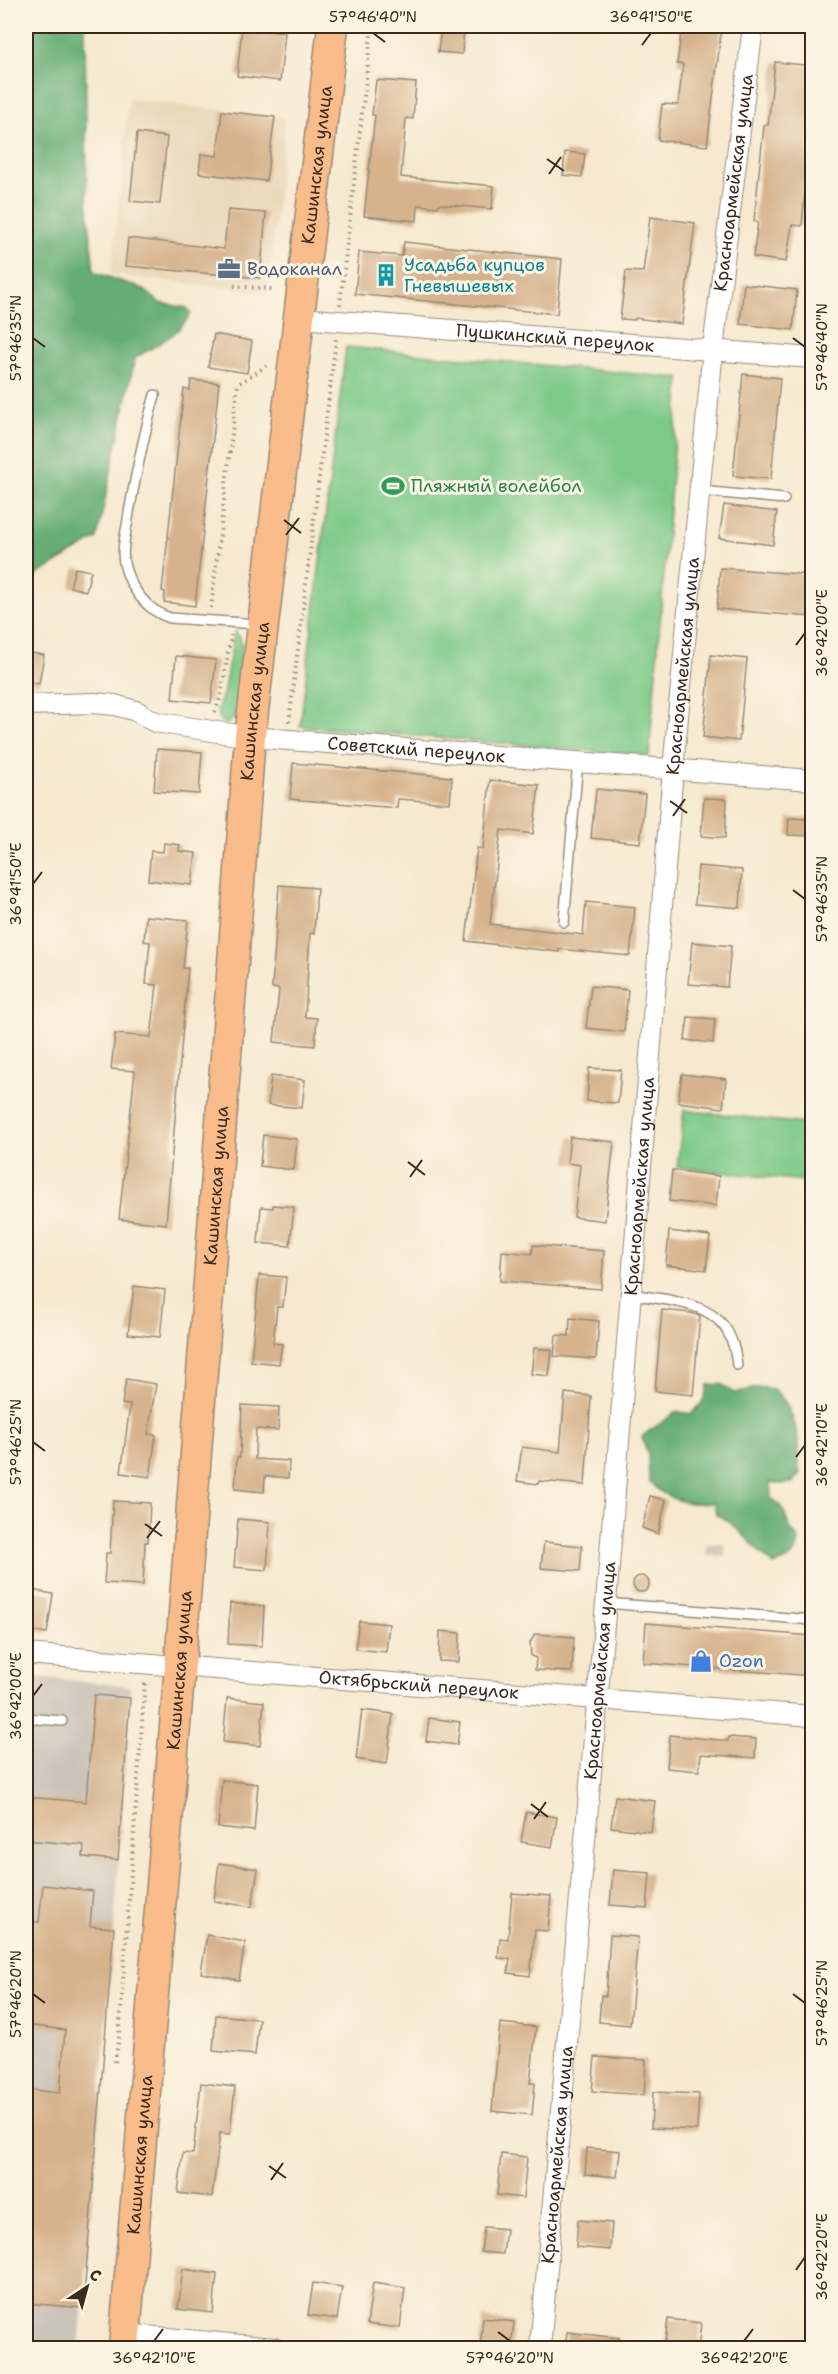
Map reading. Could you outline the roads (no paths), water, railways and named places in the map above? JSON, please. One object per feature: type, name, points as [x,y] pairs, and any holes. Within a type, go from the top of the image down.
[{"type":"main road","name":"Кашинская улица","points":[[125,2341],[180,1665],[250,736],[249,624],[300,318],[333,26]]},
{"type":"street","name":"Красноармейская улица","points":[[540,2349],[606,1604],[673,769],[713,349],[753,26]]},
{"type":"street","name":"Пушкинский переулок","points":[[300,318],[813,358]]},
{"type":"street","name":"Советский переулок","points":[[26,705],[94,703],[115,705],[136,711],[155,722],[286,740],[813,780]]},
{"type":"street","name":"Октябрьский переулок","points":[[26,1654],[813,1716]]},
{"type":"street","points":[[125,2341],[274,2349]]},
{"type":"lane","points":[[155,395],[140,448],[124,543],[124,562],[136,591],[160,615],[170,618],[249,624]]},
{"type":"lane","points":[[700,491],[784,499]]},
{"type":"lane","points":[[564,922],[578,761]]},
{"type":"lane","points":[[631,1294],[699,1307],[710,1312],[732,1340],[737,1365]]},
{"type":"lane","points":[[606,1604],[813,1620]]},
{"type":"lane","points":[[26,1718],[62,1721]]},
{"type":"place","name":"Водоканал","points":[[229,269]]},
{"type":"place","name":"Усадьба купцов Гневышевых","points":[[386,275]]},
{"type":"place","name":"Пляжный волейбол","points":[[393,486]]},
{"type":"place","name":"Ozon","points":[[701,1661]]}]
